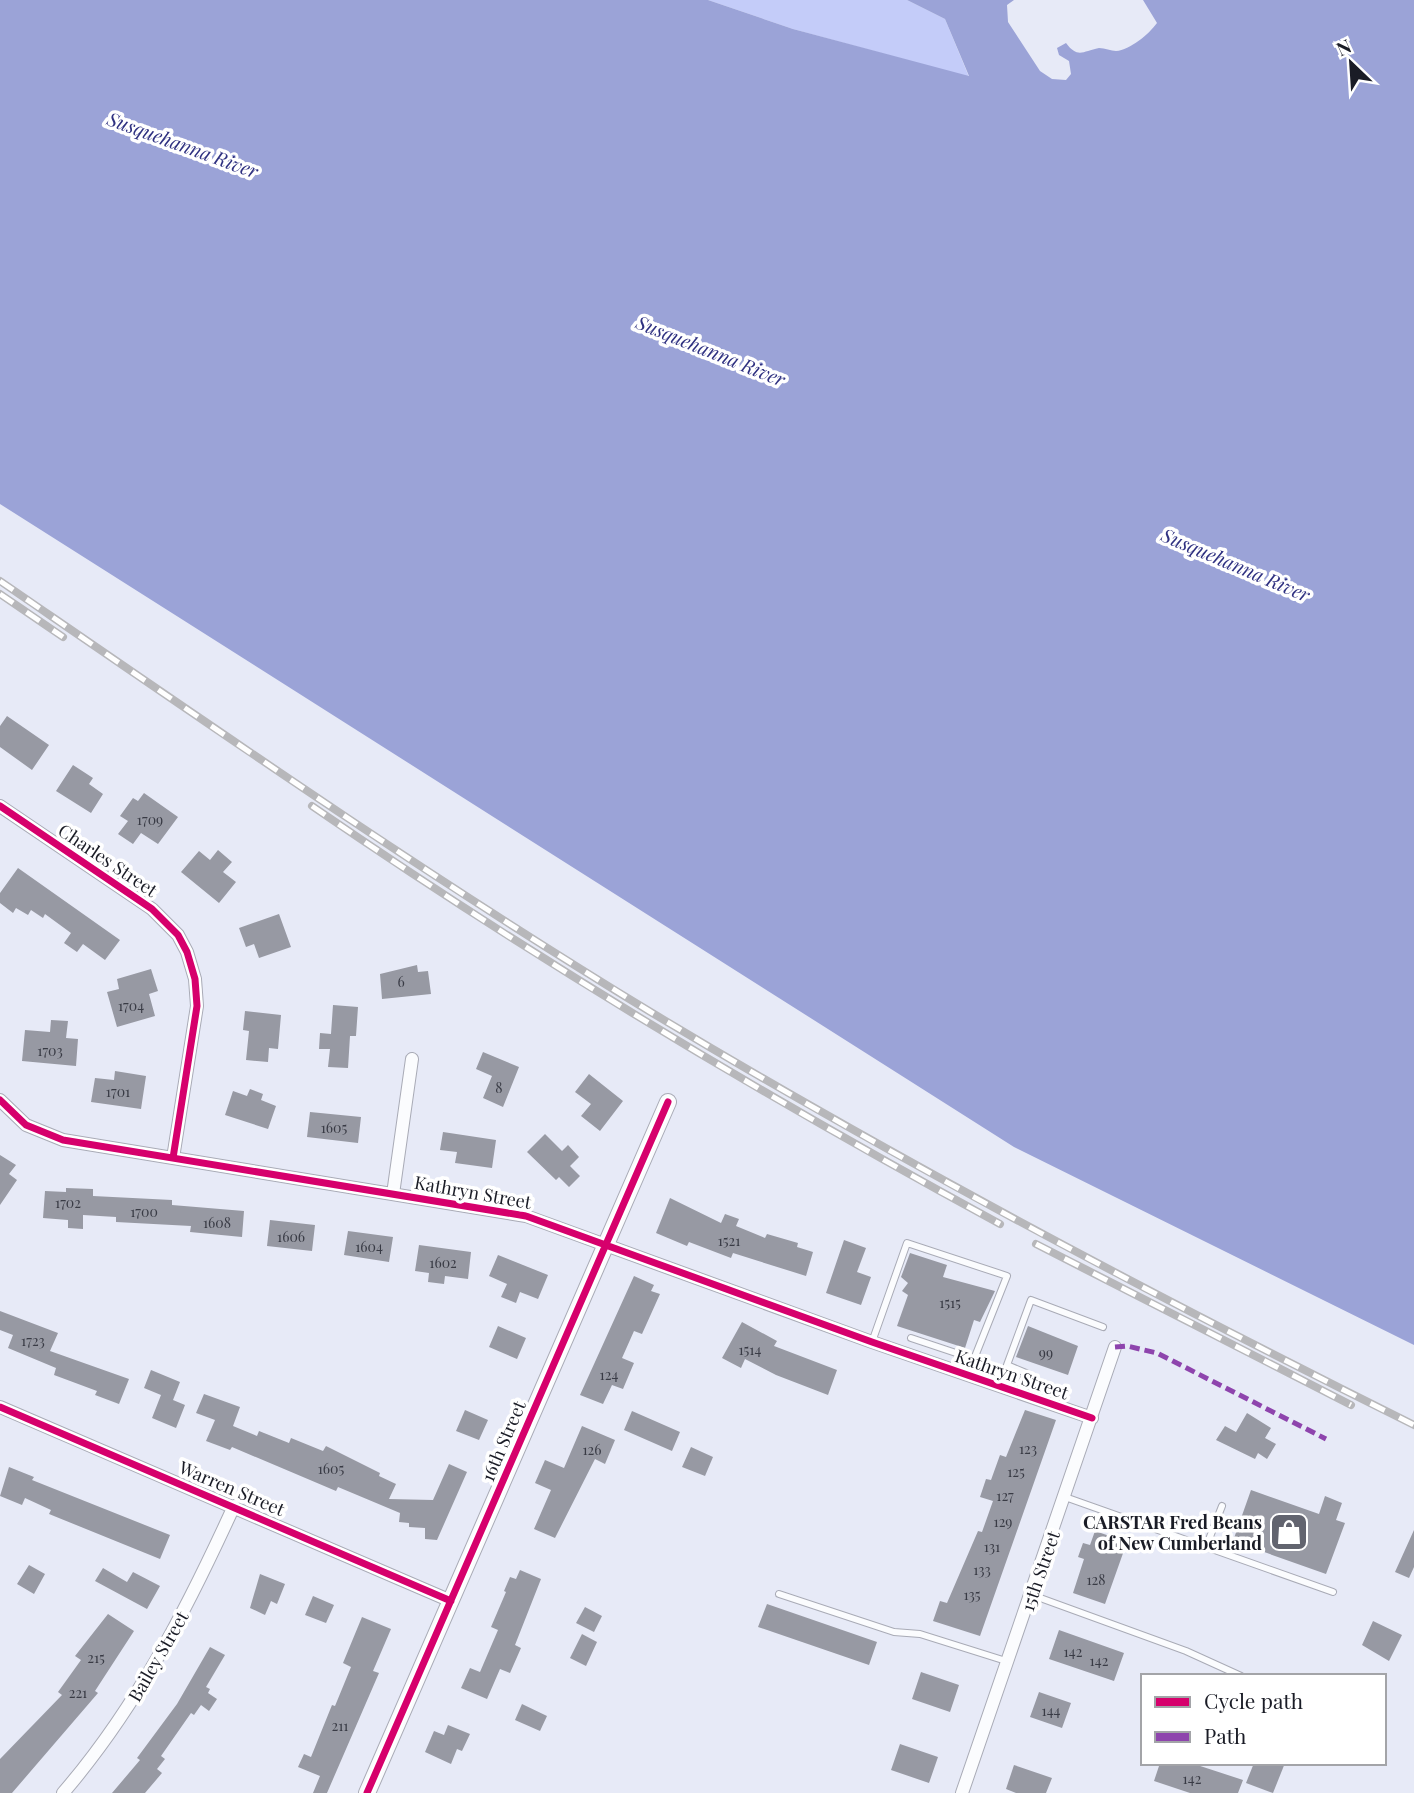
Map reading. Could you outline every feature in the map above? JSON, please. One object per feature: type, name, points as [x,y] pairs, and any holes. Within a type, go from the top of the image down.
[{"type":"street","name":"Charles Street","points":[[0,806],[152,909],[178,935],[187,952],[195,979],[197,1006],[173,1158]]},
{"type":"street","points":[[393,1194],[411,1059]]},
{"type":"street","name":"Kathryn Street","points":[[0,1100],[26,1125],[48,1136],[526,1216],[604,1247],[1092,1418]]},
{"type":"street","name":"16th Street","points":[[367,1793],[668,1102]]},
{"type":"street","name":"15th Street","points":[[962,1793],[1115,1348]]},
{"type":"street","name":"Warren Street","points":[[0,1407],[451,1601]]},
{"type":"street","name":"Bailey Street","points":[[63,1793],[119,1722],[150,1676],[201,1580],[234,1507]]},
{"type":"lane","points":[[872,1342],[907,1243],[1007,1276],[974,1359],[911,1338]]},
{"type":"lane","points":[[1018,1393],[1026,1373],[1007,1366],[1031,1300],[1103,1327]]},
{"type":"lane","points":[[1065,1497],[1333,1592]]},
{"type":"lane","points":[[1206,1547],[1222,1506]]},
{"type":"lane","points":[[779,1594],[894,1632],[920,1634],[1008,1662]]},
{"type":"lane","points":[[1031,1595],[1224,1672]]},
{"type":"shaded area","points":[[708,0],[907,0],[945,19],[969,77],[793,29]]},
{"type":"water","name":"Susquehanna River","points":[[0,0],[708,0],[793,29],[969,76],[945,19],[907,0],[1014,0],[1007,5],[1008,22],[1040,71],[1052,79],[1066,80],[1071,74],[1069,61],[1059,55],[1057,48],[1066,43],[1074,51],[1081,53],[1099,48],[1116,51],[1133,45],[1157,23],[1143,0],[1414,0],[1414,1345],[1014,1147],[0,504]]},
{"type":"building","points":[[7,716],[49,745],[32,770],[0,747],[0,726]]},
{"type":"building","points":[[73,765],[93,778],[89,784],[103,794],[91,813],[56,791]]},
{"type":"building","points":[[144,793],[178,817],[158,844],[141,833],[133,844],[118,834],[128,821],[120,816],[133,798],[138,801]]},
{"type":"building","points":[[218,850],[232,862],[223,872],[236,882],[219,903],[181,872],[199,851],[210,860]]},
{"type":"building","points":[[18,868],[120,940],[105,960],[83,944],[77,952],[64,943],[71,933],[45,914],[43,918],[31,910],[28,915],[16,908],[13,913],[0,903],[0,893]]},
{"type":"building","points":[[279,914],[291,947],[259,958],[254,944],[246,947],[239,928]]},
{"type":"building","points":[[417,965],[418,972],[428,971],[431,994],[382,999],[380,974]]},
{"type":"building","points":[[151,969],[158,991],[149,994],[155,1016],[117,1027],[107,992],[119,989],[117,979]]},
{"type":"building","points":[[333,1005],[358,1007],[356,1036],[350,1036],[348,1068],[328,1067],[330,1049],[319,1049],[320,1033],[331,1034]]},
{"type":"building","points":[[245,1011],[281,1015],[278,1049],[269,1048],[268,1062],[246,1060],[249,1031],[243,1030]]},
{"type":"building","points":[[51,1020],[68,1021],[66,1038],[78,1039],[76,1066],[22,1061],[25,1030],[50,1032]]},
{"type":"building","points":[[483,1052],[519,1067],[503,1107],[483,1098],[492,1076],[476,1069]]},
{"type":"building","points":[[115,1071],[146,1076],[141,1109],[91,1102],[95,1078],[114,1080]]},
{"type":"building","points":[[589,1074],[623,1101],[600,1131],[581,1116],[591,1104],[575,1092]]},
{"type":"building","points":[[250,1089],[263,1094],[261,1100],[276,1106],[268,1129],[225,1115],[233,1091],[247,1096]]},
{"type":"building","points":[[310,1112],[361,1117],[358,1143],[307,1137]]},
{"type":"building","points":[[443,1132],[496,1140],[492,1168],[455,1163],[457,1152],[440,1150]]},
{"type":"building","points":[[545,1134],[562,1151],[568,1145],[579,1157],[570,1166],[580,1176],[569,1187],[559,1177],[556,1180],[527,1152]]},
{"type":"building","points":[[0,1155],[16,1165],[9,1174],[17,1180],[0,1205]]},
{"type":"building","points":[[66,1188],[93,1189],[93,1196],[172,1200],[172,1205],[244,1211],[242,1237],[190,1232],[191,1226],[116,1222],[116,1217],[83,1215],[83,1229],[68,1228],[68,1220],[43,1218],[45,1191],[66,1192]]},
{"type":"building","points":[[670,1198],[721,1223],[725,1214],[739,1219],[736,1226],[765,1238],[767,1234],[798,1243],[797,1247],[813,1252],[806,1276],[733,1253],[731,1258],[689,1242],[687,1246],[656,1233]]},
{"type":"building","points":[[270,1220],[315,1225],[312,1251],[267,1246]]},
{"type":"building","points":[[348,1231],[393,1237],[389,1262],[344,1255]]},
{"type":"building","points":[[844,1240],[866,1248],[857,1272],[871,1277],[861,1305],[826,1293]]},
{"type":"building","points":[[419,1245],[471,1252],[468,1279],[445,1276],[444,1284],[428,1282],[429,1273],[415,1271]]},
{"type":"building","points":[[910,1253],[947,1265],[943,1277],[995,1291],[980,1322],[974,1320],[965,1348],[897,1326],[908,1295],[902,1291],[908,1283],[901,1277]]},
{"type":"building","points":[[498,1255],[548,1275],[538,1299],[520,1292],[516,1303],[501,1297],[507,1284],[489,1276]]},
{"type":"building","points":[[634,1276],[654,1285],[651,1291],[660,1294],[642,1334],[634,1331],[622,1358],[634,1363],[623,1389],[612,1385],[603,1404],[580,1395]]},
{"type":"building","points":[[0,1311],[58,1333],[50,1351],[129,1379],[119,1404],[95,1395],[97,1391],[54,1375],[56,1368],[8,1348],[13,1335],[0,1330]]},
{"type":"building","points":[[742,1322],[777,1341],[774,1346],[837,1370],[828,1395],[776,1375],[745,1359],[741,1368],[722,1358]]},
{"type":"building","points":[[498,1326],[526,1338],[517,1359],[489,1347]]},
{"type":"building","points":[[1028,1326],[1078,1346],[1068,1375],[1016,1357]]},
{"type":"building","points":[[151,1370],[180,1382],[173,1400],[185,1405],[176,1428],[152,1418],[161,1395],[144,1388]]},
{"type":"building","points":[[204,1394],[240,1407],[233,1426],[257,1436],[259,1431],[289,1443],[291,1438],[323,1451],[326,1446],[380,1473],[379,1476],[396,1484],[389,1499],[433,1500],[449,1464],[467,1472],[437,1540],[425,1539],[425,1528],[409,1527],[409,1523],[399,1522],[400,1513],[338,1487],[336,1491],[232,1447],[230,1450],[206,1441],[215,1420],[196,1413]]},
{"type":"building","points":[[465,1410],[488,1420],[479,1440],[456,1431]]},
{"type":"building","points":[[1025,1410],[1056,1420],[980,1636],[933,1621],[940,1601],[947,1603],[978,1531],[982,1532],[993,1501],[980,1497],[986,1479],[991,1480],[1000,1455],[1006,1457]]},
{"type":"building","points":[[632,1411],[680,1432],[672,1451],[624,1430]]},
{"type":"building","points":[[1247,1413],[1271,1428],[1265,1438],[1276,1444],[1267,1459],[1258,1453],[1255,1459],[1216,1440],[1225,1426],[1236,1432]]},
{"type":"building","points":[[582,1426],[615,1440],[605,1464],[595,1459],[555,1538],[534,1529],[551,1490],[535,1483],[545,1460],[564,1468]]},
{"type":"building","points":[[691,1447],[713,1457],[705,1476],[682,1467]]},
{"type":"building","points":[[9,1467],[34,1477],[32,1480],[170,1535],[160,1559],[49,1514],[51,1510],[25,1498],[22,1505],[0,1496]]},
{"type":"building","name":"CARSTAR Fred Beans of New Cumberland","points":[[1251,1490],[1319,1514],[1325,1496],[1342,1503],[1336,1520],[1345,1523],[1326,1574],[1233,1541]]},
{"type":"building","points":[[1414,1530],[1414,1567],[1409,1578],[1395,1572]]},
{"type":"building","points":[[1095,1531],[1127,1542],[1105,1604],[1073,1593],[1084,1559],[1078,1557],[1083,1543],[1090,1545]]},
{"type":"building","points":[[29,1565],[45,1574],[34,1594],[17,1584]]},
{"type":"building","points":[[103,1568],[127,1582],[133,1572],[160,1586],[147,1609],[95,1581]]},
{"type":"building","points":[[520,1570],[541,1579],[515,1645],[521,1648],[510,1673],[500,1669],[487,1699],[461,1688],[470,1668],[480,1672],[498,1630],[491,1627],[506,1592],[504,1591],[510,1577],[516,1579]]},
{"type":"building","points":[[260,1574],[285,1584],[277,1604],[271,1601],[265,1615],[250,1608]]},
{"type":"building","points":[[313,1596],[334,1605],[326,1623],[305,1615]]},
{"type":"building","points":[[767,1604],[877,1642],[869,1665],[758,1627]]},
{"type":"building","points":[[585,1607],[602,1616],[594,1632],[576,1623]]},
{"type":"building","points":[[108,1614],[134,1631],[95,1691],[98,1693],[12,1793],[0,1793],[0,1759],[62,1695],[58,1692],[81,1660],[75,1656]]},
{"type":"building","points":[[362,1617],[391,1629],[373,1671],[379,1673],[327,1793],[313,1793],[320,1776],[298,1767],[304,1754],[311,1757],[332,1705],[335,1706],[351,1667],[343,1663]]},
{"type":"building","points":[[1373,1621],[1402,1635],[1389,1661],[1362,1645]]},
{"type":"building","points":[[1059,1630],[1124,1653],[1114,1681],[1049,1659]]},
{"type":"building","points":[[582,1634],[597,1642],[586,1666],[570,1658]]},
{"type":"building","points":[[210,1647],[225,1655],[206,1687],[210,1689],[208,1693],[217,1699],[209,1711],[201,1705],[194,1715],[191,1713],[161,1756],[165,1759],[157,1769],[162,1773],[145,1793],[112,1793],[140,1760],[137,1758],[177,1704]]},
{"type":"building","points":[[921,1672],[959,1685],[950,1712],[912,1699]]},
{"type":"building","points":[[1039,1692],[1071,1703],[1062,1728],[1030,1717]]},
{"type":"building","points":[[522,1704],[547,1716],[540,1731],[515,1720]]},
{"type":"building","points":[[448,1725],[470,1734],[462,1751],[457,1749],[451,1764],[425,1752],[434,1731],[444,1735]]},
{"type":"building","points":[[900,1744],[938,1757],[929,1783],[891,1770]]},
{"type":"building","points":[[1014,1765],[1052,1778],[1046,1793],[1016,1793],[1006,1789]]},
{"type":"building","points":[[1159,1765],[1197,1765],[1243,1780],[1238,1793],[1190,1793],[1154,1781]]},
{"type":"building","points":[[1253,1765],[1284,1765],[1273,1793],[1246,1783]]},
{"type":"railway","points":[[0,581],[484,908],[649,1011],[837,1121],[1027,1226],[1414,1425]]},
{"type":"railway","points":[[0,594],[63,637]]},
{"type":"railway","points":[[312,806],[480,917],[650,1024],[824,1126],[1000,1224]]},
{"type":"railway","points":[[1036,1244],[1351,1405]]},
{"type":"marked path","points":[[1115,1347],[1127,1346],[1157,1353],[1326,1439]]},
{"type":"cycle path","points":[[0,806],[152,909],[178,935],[187,952],[195,979],[197,1006],[173,1158]]},
{"type":"cycle path","points":[[0,1100],[26,1125],[63,1140],[526,1216],[872,1342],[1092,1418]]},
{"type":"cycle path","points":[[367,1793],[668,1102]]},
{"type":"cycle path","points":[[0,1407],[451,1601]]},
{"type":"place","name":"CARSTAR Fred Beans of New Cumberland","points":[[1289,1532]]}]
